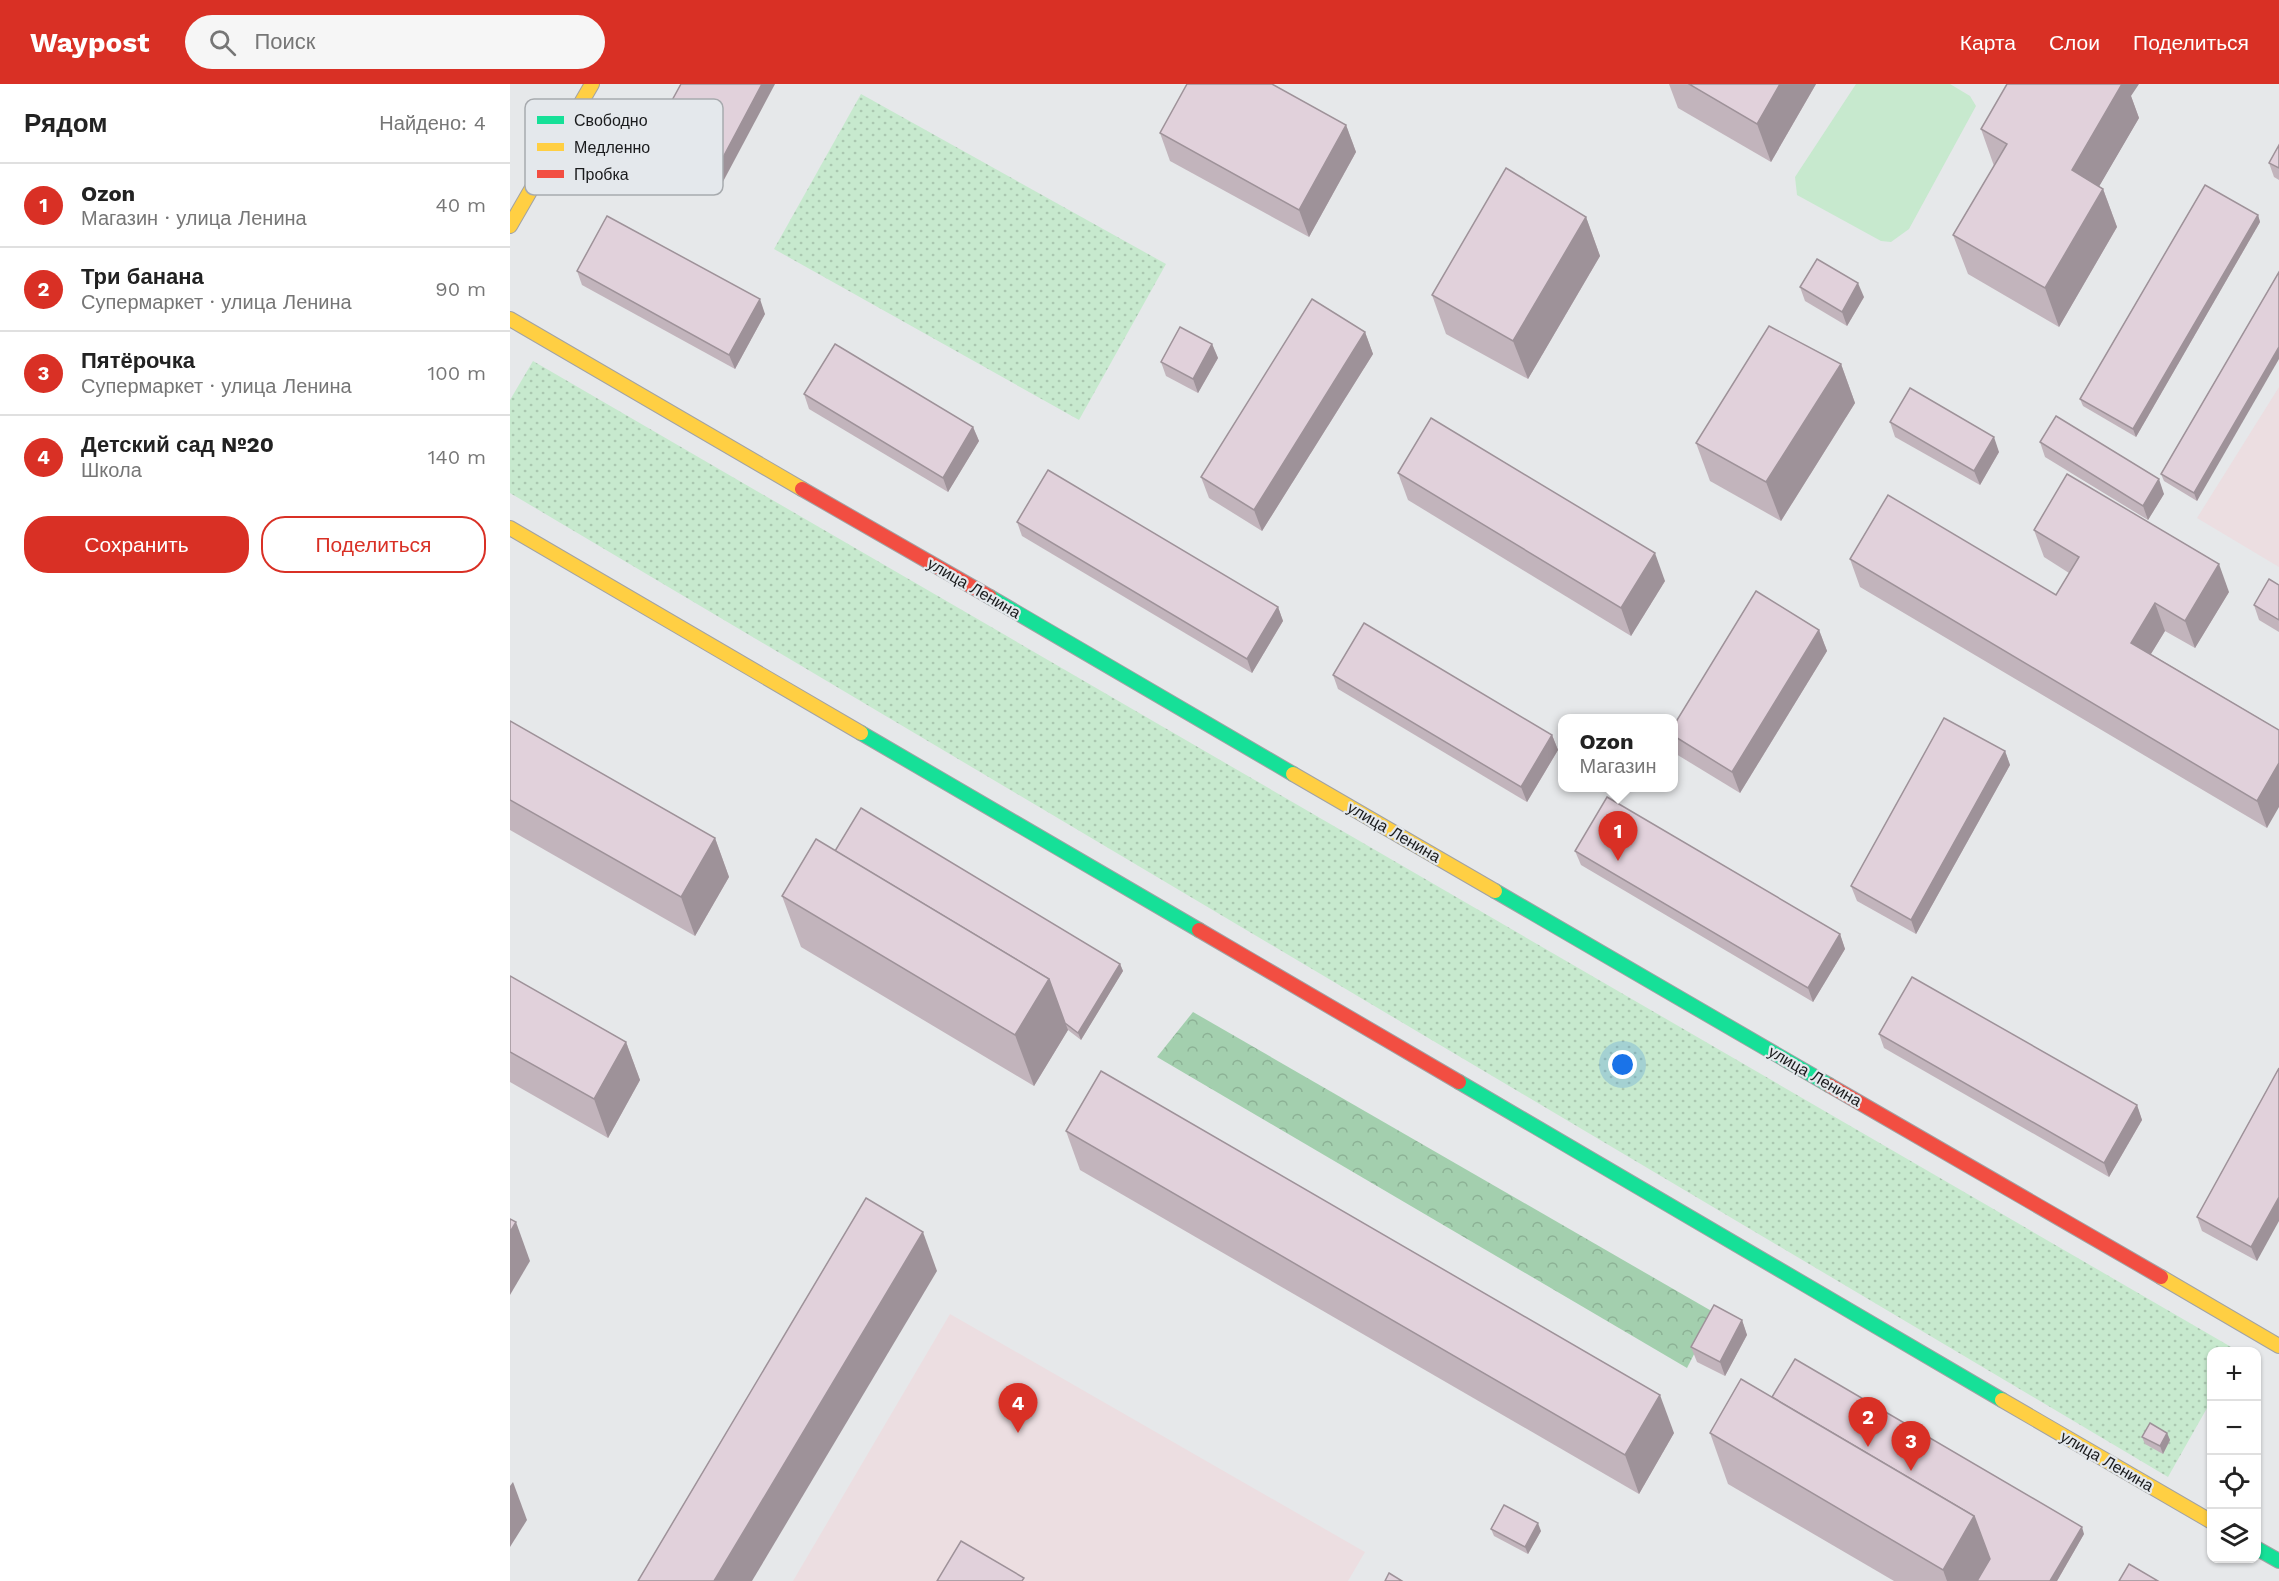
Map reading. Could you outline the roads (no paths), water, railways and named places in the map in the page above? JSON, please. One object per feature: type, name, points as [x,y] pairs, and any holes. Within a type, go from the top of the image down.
[{"type":"main road","points":[[583,99],[592,84]]},
{"type":"main road","points":[[510,226],[528,195]]},
{"type":"main road","name":"улица Ленина","points":[[510,319],[2279,1346]]},
{"type":"main road","name":"улица Ленина","points":[[510,528],[2207,1520]]},
{"type":"main road","points":[[2261,1551],[2279,1561]]},
{"type":"place","name":"Ozon","points":[[1618,861]]},
{"type":"place","name":"Детский сад №20","points":[[1018,1433]]},
{"type":"place","name":"Три банана","points":[[1868,1447]]},
{"type":"place","name":"Пятёрочка","points":[[1911,1471]]}]
